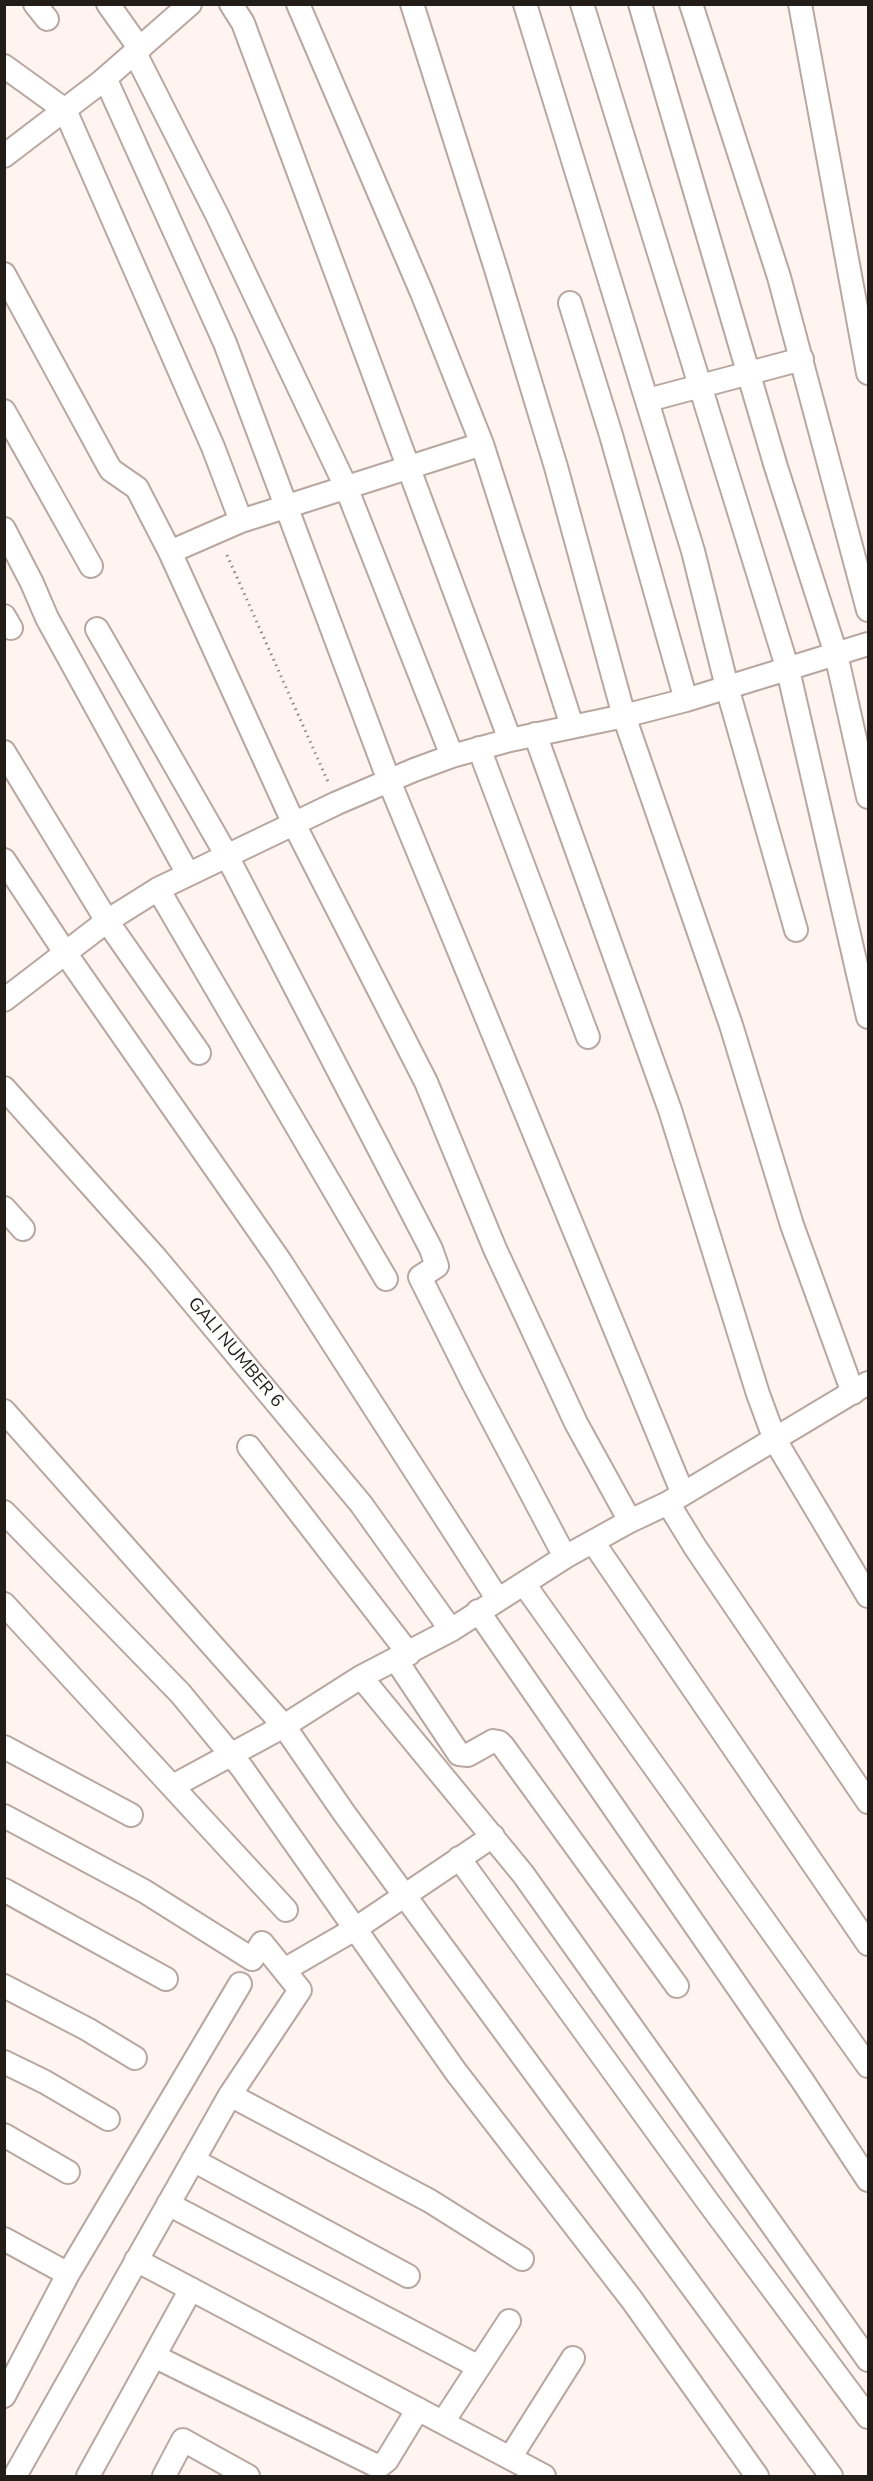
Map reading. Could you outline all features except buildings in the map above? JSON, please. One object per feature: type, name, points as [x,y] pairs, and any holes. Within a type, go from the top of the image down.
[{"type":"street","points":[[108,4],[138,51],[346,487],[452,756]]},
{"type":"street","points":[[4,156],[101,82],[190,4]]},
{"type":"street","points":[[231,4],[243,23],[510,740]]},
{"type":"street","points":[[298,4],[422,293],[482,444],[572,726]]},
{"type":"street","points":[[173,1786],[284,1726],[361,1677],[451,1630],[497,1598],[524,1584],[565,1557],[630,1521],[676,1499],[861,1388],[792,1225],[730,1025],[624,716],[552,456],[496,269],[412,4]]},
{"type":"street","points":[[525,4],[693,551],[727,687],[796,930]]},
{"type":"street","points":[[582,4],[788,670],[868,1017]]},
{"type":"street","points":[[639,4],[776,467],[836,654],[868,797]]},
{"type":"street","points":[[692,4],[779,277],[868,610]]},
{"type":"street","points":[[801,4],[868,373]]},
{"type":"street","points":[[4,66],[65,110],[213,447],[241,521]]},
{"type":"street","points":[[101,82],[106,80],[225,343],[389,781],[695,1547],[868,1802]]},
{"type":"street","points":[[4,274],[108,465],[111,470],[136,488],[170,552],[294,824],[426,1082],[495,1249],[576,1423],[630,1521]]},
{"type":"street","points":[[570,303],[611,435],[686,700]]},
{"type":"street","points":[[648,400],[802,359]]},
{"type":"street","points":[[4,411],[91,566]]},
{"type":"street","points":[[170,552],[241,521],[482,444]]},
{"type":"street","points":[[4,529],[33,583],[47,618],[188,874]]},
{"type":"street","points":[[97,629],[227,856],[431,1249],[437,1266],[420,1277],[565,1557]]},
{"type":"street","points":[[4,1000],[107,921],[158,889],[337,802],[452,756],[478,748],[686,700],[868,644]]},
{"type":"street","points":[[535,734],[670,1110],[754,1383],[775,1440],[868,1596]]},
{"type":"street","points":[[478,748],[588,1036]]},
{"type":"street","points":[[4,752],[107,921],[199,1053]]},
{"type":"street","points":[[4,860],[66,954],[280,1261],[497,1598]]},
{"type":"street","points":[[158,889],[386,1279]]},
{"type":"street","name":"GALI NUMBER 6","points":[[4,1088],[156,1258],[361,1504],[451,1630]]},
{"type":"street","points":[[4,1208],[23,1230]]},
{"type":"street","points":[[4,1411],[284,1726],[404,1896],[831,2476]]},
{"type":"street","points":[[249,1447],[402,1657],[459,1754],[468,1755],[493,1741],[503,1746],[677,1986]]},
{"type":"street","points":[[4,1512],[180,1694],[231,1755],[456,2072],[632,2300],[757,2476]]},
{"type":"street","points":[[593,1542],[868,1944]]},
{"type":"street","points":[[524,1584],[868,2066]]},
{"type":"street","points":[[5,1604],[286,1910]]},
{"type":"street","points":[[478,1611],[802,2080],[868,2180]]},
{"type":"street","points":[[361,1677],[524,1874],[868,2360]]},
{"type":"street","points":[[4,1747],[131,1815]]},
{"type":"street","points":[[4,1816],[144,1892],[252,1959],[262,1943],[300,1990],[230,2095],[17,2471]]},
{"type":"street","points":[[284,1970],[355,1929],[493,1836]]},
{"type":"street","points":[[459,1858],[708,2202],[868,2416]]},
{"type":"street","points":[[4,1890],[166,1979]]},
{"type":"street","points":[[4,2396],[68,2274],[240,1984]]},
{"type":"street","points":[[4,1986],[87,2029],[135,2058]]},
{"type":"street","points":[[4,2062],[45,2082],[108,2119]]},
{"type":"street","points":[[230,2095],[430,2201],[522,2259]]},
{"type":"street","points":[[4,2135],[68,2172]]},
{"type":"street","points":[[193,2160],[408,2276]]},
{"type":"street","points":[[168,2204],[479,2367]]},
{"type":"street","points":[[4,2239],[68,2274]]},
{"type":"street","points":[[136,2260],[544,2476]]},
{"type":"street","points":[[88,2476],[156,2357],[191,2289]]},
{"type":"street","points":[[443,2422],[509,2321]]},
{"type":"street","points":[[156,2357],[375,2465],[381,2466],[387,2460],[418,2409]]},
{"type":"street","points":[[510,2458],[573,2358]]},
{"type":"street","points":[[164,2476],[183,2440],[240,2474]]},
{"type":"path","points":[[227,555],[337,802]]}]
